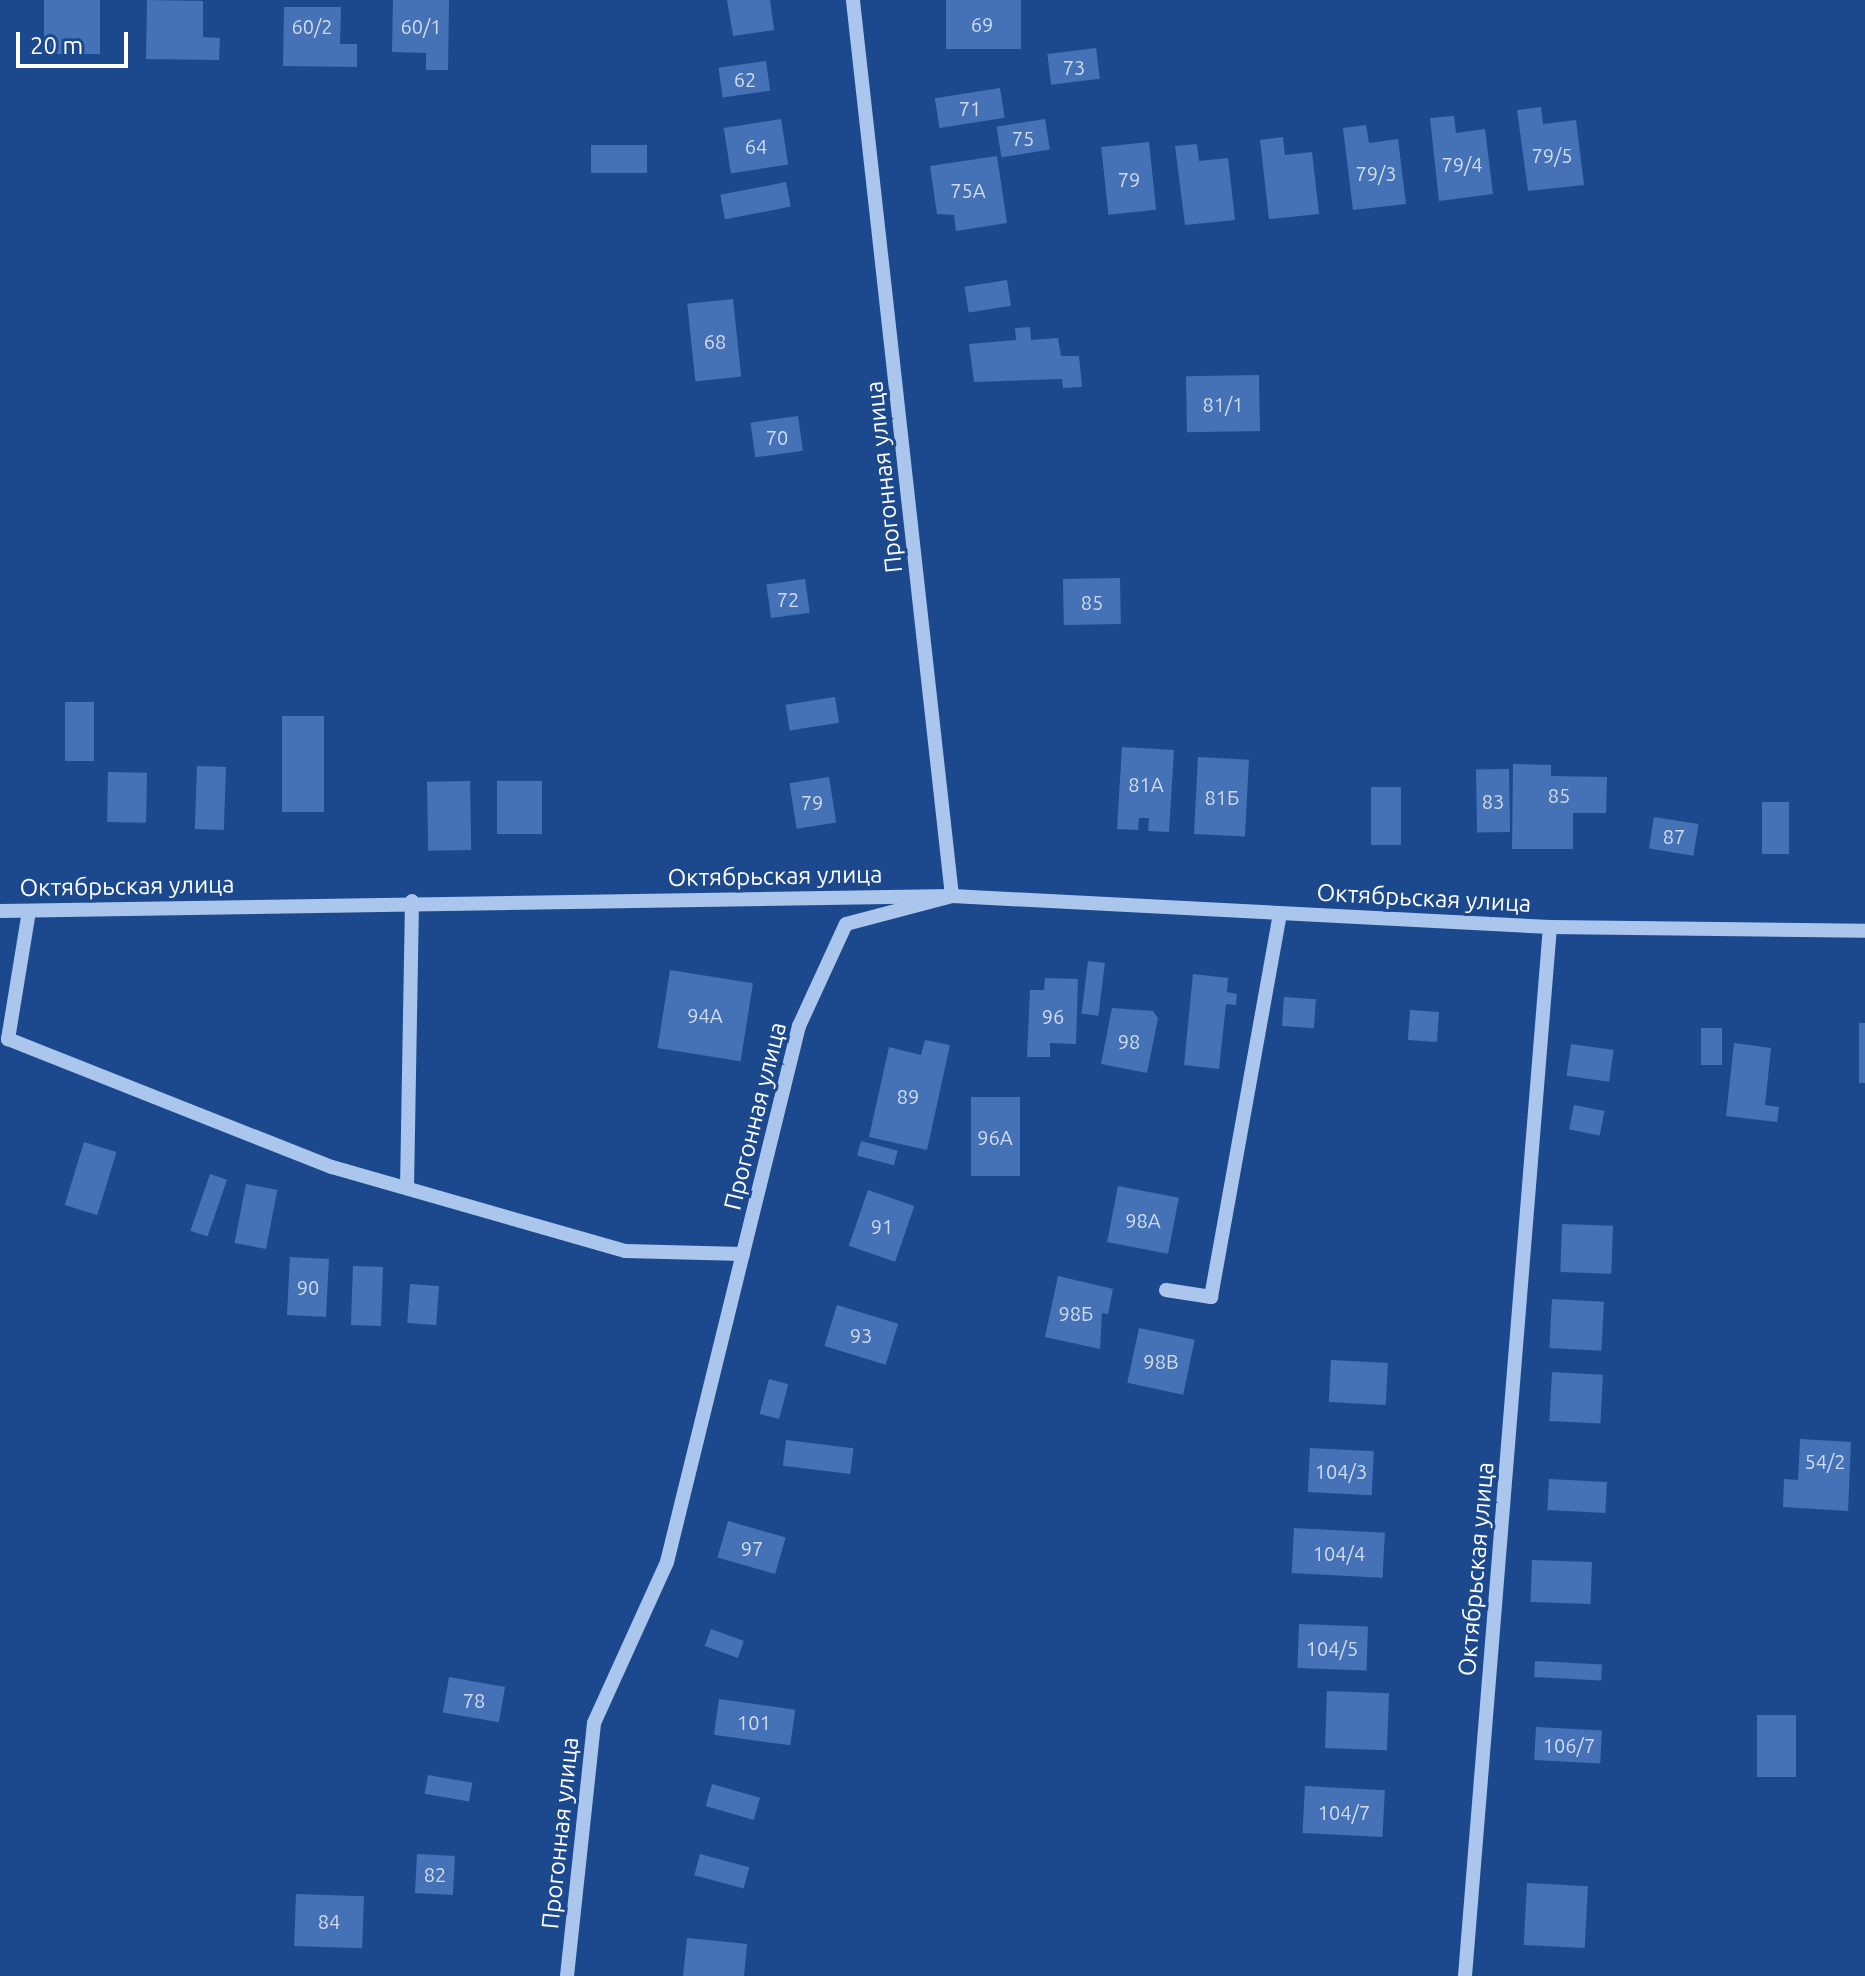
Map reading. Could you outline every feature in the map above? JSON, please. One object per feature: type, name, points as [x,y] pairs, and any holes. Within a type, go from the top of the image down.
[{"type":"street","name":"Прогонная улица","points":[[567,1976],[594,1723],[667,1562],[799,1026],[846,924],[952,896],[853,0]]},
{"type":"street","name":"Октябрьская улица","points":[[0,911],[412,901],[952,896],[1550,927],[1865,931]]},
{"type":"street","points":[[407,1188],[412,901]]},
{"type":"street","points":[[29,911],[4,1038],[332,1167],[625,1251],[743,1254]]},
{"type":"street","points":[[1166,1290],[1211,1297],[1280,913]]},
{"type":"street","name":"Октябрьская улица","points":[[1465,1976],[1550,927]]},
{"type":"building","points":[[44,0],[100,0],[100,54],[44,54]]},
{"type":"building","points":[[147,0],[203,1],[203,37],[220,38],[219,60],[146,59]]},
{"type":"building","points":[[393,0],[449,0],[448,70],[426,70],[426,53],[392,52]]},
{"type":"building","points":[[727,0],[770,0],[774,30],[733,36]]},
{"type":"building","points":[[946,0],[1021,0],[1021,49],[946,49]]},
{"type":"building","points":[[284,7],[341,7],[340,44],[357,44],[357,67],[283,66]]},
{"type":"building","points":[[1096,48],[1100,79],[1051,85],[1047,54]]},
{"type":"building","points":[[766,61],[770,91],[723,97],[718,68]]},
{"type":"building","points":[[1000,88],[1005,118],[940,128],[935,98]]},
{"type":"building","points":[[1541,107],[1543,124],[1576,120],[1584,185],[1528,191],[1517,110]]},
{"type":"building","points":[[1454,116],[1456,133],[1485,129],[1493,194],[1439,201],[1430,118]]},
{"type":"building","points":[[781,119],[788,164],[731,174],[724,128]]},
{"type":"building","points":[[1045,119],[1050,150],[1001,157],[997,127]]},
{"type":"building","points":[[1366,125],[1369,143],[1398,139],[1406,204],[1353,210],[1343,128]]},
{"type":"building","points":[[1283,137],[1285,155],[1312,152],[1319,214],[1269,219],[1260,140]]},
{"type":"building","points":[[1149,142],[1156,210],[1108,215],[1101,147]]},
{"type":"building","points":[[1197,144],[1199,161],[1228,158],[1235,220],[1185,225],[1175,146]]},
{"type":"building","points":[[591,145],[647,145],[647,173],[591,173]]},
{"type":"building","points":[[997,156],[1007,223],[956,231],[954,215],[937,214],[930,166]]},
{"type":"building","points":[[786,182],[791,207],[725,219],[720,195]]},
{"type":"building","points":[[1007,280],[1011,306],[969,312],[965,287]]},
{"type":"building","points":[[733,299],[741,377],[695,381],[687,304]]},
{"type":"building","points":[[1030,327],[1031,340],[1058,338],[1061,356],[1079,356],[1082,387],[1063,388],[1062,379],[974,382],[969,344],[1016,340],[1015,328]]},
{"type":"building","points":[[1259,375],[1260,431],[1187,432],[1186,376]]},
{"type":"building","points":[[798,416],[803,451],[755,457],[750,423]]},
{"type":"building","points":[[1120,578],[1121,624],[1064,625],[1063,579]]},
{"type":"building","points":[[805,579],[810,613],[771,618],[766,584]]},
{"type":"building","points":[[835,697],[839,723],[790,731],[786,705]]},
{"type":"building","points":[[65,702],[94,702],[94,761],[65,761]]},
{"type":"building","points":[[282,716],[324,716],[324,812],[282,812]]},
{"type":"building","points":[[1122,747],[1174,750],[1169,832],[1148,831],[1149,818],[1139,818],[1138,830],[1117,829]]},
{"type":"building","points":[[1198,757],[1249,760],[1245,837],[1194,834]]},
{"type":"building","points":[[1513,764],[1551,765],[1551,776],[1607,777],[1606,813],[1573,813],[1573,849],[1512,849]]},
{"type":"building","points":[[197,766],[226,767],[224,830],[195,829]]},
{"type":"building","points":[[1509,769],[1510,832],[1477,833],[1476,770]]},
{"type":"building","points":[[108,772],[147,773],[146,823],[107,822]]},
{"type":"building","points":[[829,777],[836,822],[797,829],[789,783]]},
{"type":"building","points":[[470,781],[471,850],[428,851],[427,782]]},
{"type":"building","points":[[497,781],[542,781],[542,834],[497,834]]},
{"type":"building","points":[[1371,787],[1401,787],[1401,845],[1371,845]]},
{"type":"building","points":[[1762,802],[1789,802],[1789,854],[1762,854]]},
{"type":"building","points":[[1654,817],[1698,824],[1693,856],[1649,849]]},
{"type":"building","points":[[1088,961],[1105,963],[1098,1016],[1082,1014]]},
{"type":"building","points":[[670,970],[753,983],[741,1061],[658,1048]]},
{"type":"building","points":[[1193,974],[1228,978],[1227,992],[1237,994],[1236,1005],[1226,1004],[1219,1069],[1184,1065]]},
{"type":"building","points":[[1045,978],[1078,979],[1076,1044],[1050,1043],[1050,1057],[1027,1057],[1030,990],[1044,990]]},
{"type":"building","points":[[1284,997],[1316,999],[1314,1028],[1282,1026]]},
{"type":"building","points":[[1112,1008],[1153,1011],[1158,1018],[1147,1073],[1101,1064]]},
{"type":"building","points":[[1410,1010],[1439,1012],[1437,1042],[1408,1040]]},
{"type":"building","points":[[1859,1023],[1865,1023],[1865,1083],[1859,1083]]},
{"type":"building","points":[[1701,1028],[1722,1028],[1722,1065],[1701,1065]]},
{"type":"building","points":[[925,1040],[950,1045],[927,1150],[869,1137],[889,1047],[921,1055]]},
{"type":"building","points":[[1734,1043],[1771,1048],[1765,1105],[1779,1107],[1777,1122],[1726,1116]]},
{"type":"building","points":[[1571,1044],[1614,1050],[1609,1082],[1567,1076]]},
{"type":"building","points":[[971,1097],[1020,1097],[1020,1176],[971,1176]]},
{"type":"building","points":[[1574,1105],[1604,1111],[1600,1135],[1569,1130]]},
{"type":"building","points":[[861,1141],[898,1151],[894,1165],[857,1155]]},
{"type":"building","points":[[84,1142],[117,1152],[97,1215],[65,1205]]},
{"type":"building","points":[[210,1174],[227,1180],[207,1237],[190,1231]]},
{"type":"building","points":[[246,1184],[277,1190],[266,1249],[235,1243]]},
{"type":"building","points":[[1118,1186],[1179,1198],[1168,1254],[1107,1242]]},
{"type":"building","points":[[868,1190],[914,1206],[895,1262],[849,1246]]},
{"type":"building","points":[[1562,1224],[1613,1226],[1611,1274],[1560,1272]]},
{"type":"building","points":[[290,1257],[329,1259],[326,1317],[287,1315]]},
{"type":"building","points":[[353,1266],[383,1267],[381,1326],[351,1325]]},
{"type":"building","points":[[1058,1276],[1113,1289],[1108,1314],[1102,1313],[1100,1349],[1045,1337]]},
{"type":"building","points":[[410,1284],[439,1286],[436,1325],[407,1323]]},
{"type":"building","points":[[1552,1299],[1604,1302],[1601,1351],[1549,1348]]},
{"type":"building","points":[[837,1305],[898,1324],[886,1365],[824,1346]]},
{"type":"building","points":[[1139,1328],[1195,1340],[1183,1395],[1127,1383]]},
{"type":"building","points":[[1331,1360],[1388,1363],[1386,1405],[1329,1402]]},
{"type":"building","points":[[1552,1372],[1603,1375],[1600,1424],[1549,1421]]},
{"type":"building","points":[[769,1379],[788,1384],[779,1419],[760,1414]]},
{"type":"building","points":[[1800,1439],[1851,1442],[1848,1511],[1783,1507],[1784,1479],[1798,1480]]},
{"type":"building","points":[[786,1440],[853,1448],[850,1474],[783,1466]]},
{"type":"building","points":[[1310,1448],[1374,1451],[1372,1495],[1308,1492]]},
{"type":"building","points":[[1549,1479],[1607,1482],[1605,1513],[1547,1510]]},
{"type":"building","points":[[728,1521],[786,1538],[775,1574],[718,1558]]},
{"type":"building","points":[[1294,1528],[1385,1533],[1383,1578],[1292,1573]]},
{"type":"building","points":[[1532,1560],[1592,1562],[1590,1604],[1531,1602]]},
{"type":"building","points":[[1299,1624],[1368,1626],[1366,1670],[1297,1668]]},
{"type":"building","points":[[711,1629],[744,1641],[738,1658],[705,1646]]},
{"type":"building","points":[[1535,1661],[1602,1665],[1601,1680],[1534,1677]]},
{"type":"building","points":[[449,1677],[505,1687],[499,1722],[443,1712]]},
{"type":"building","points":[[1327,1691],[1389,1693],[1387,1750],[1325,1748]]},
{"type":"building","points":[[719,1699],[795,1710],[790,1745],[714,1735]]},
{"type":"building","points":[[1757,1715],[1796,1715],[1796,1777],[1757,1777]]},
{"type":"building","points":[[1536,1727],[1602,1730],[1600,1763],[1534,1760]]},
{"type":"building","points":[[428,1775],[472,1783],[469,1802],[425,1794]]},
{"type":"building","points":[[712,1784],[760,1798],[754,1820],[706,1806]]},
{"type":"building","points":[[1305,1786],[1385,1790],[1382,1837],[1303,1833]]},
{"type":"building","points":[[417,1854],[455,1856],[453,1895],[415,1893]]},
{"type":"building","points":[[700,1854],[749,1867],[744,1888],[694,1875]]},
{"type":"building","points":[[1527,1883],[1588,1886],[1585,1948],[1524,1945]]},
{"type":"building","points":[[296,1894],[364,1896],[362,1948],[294,1946]]},
{"type":"building","points":[[687,1938],[747,1944],[744,1976],[683,1976]]}]
